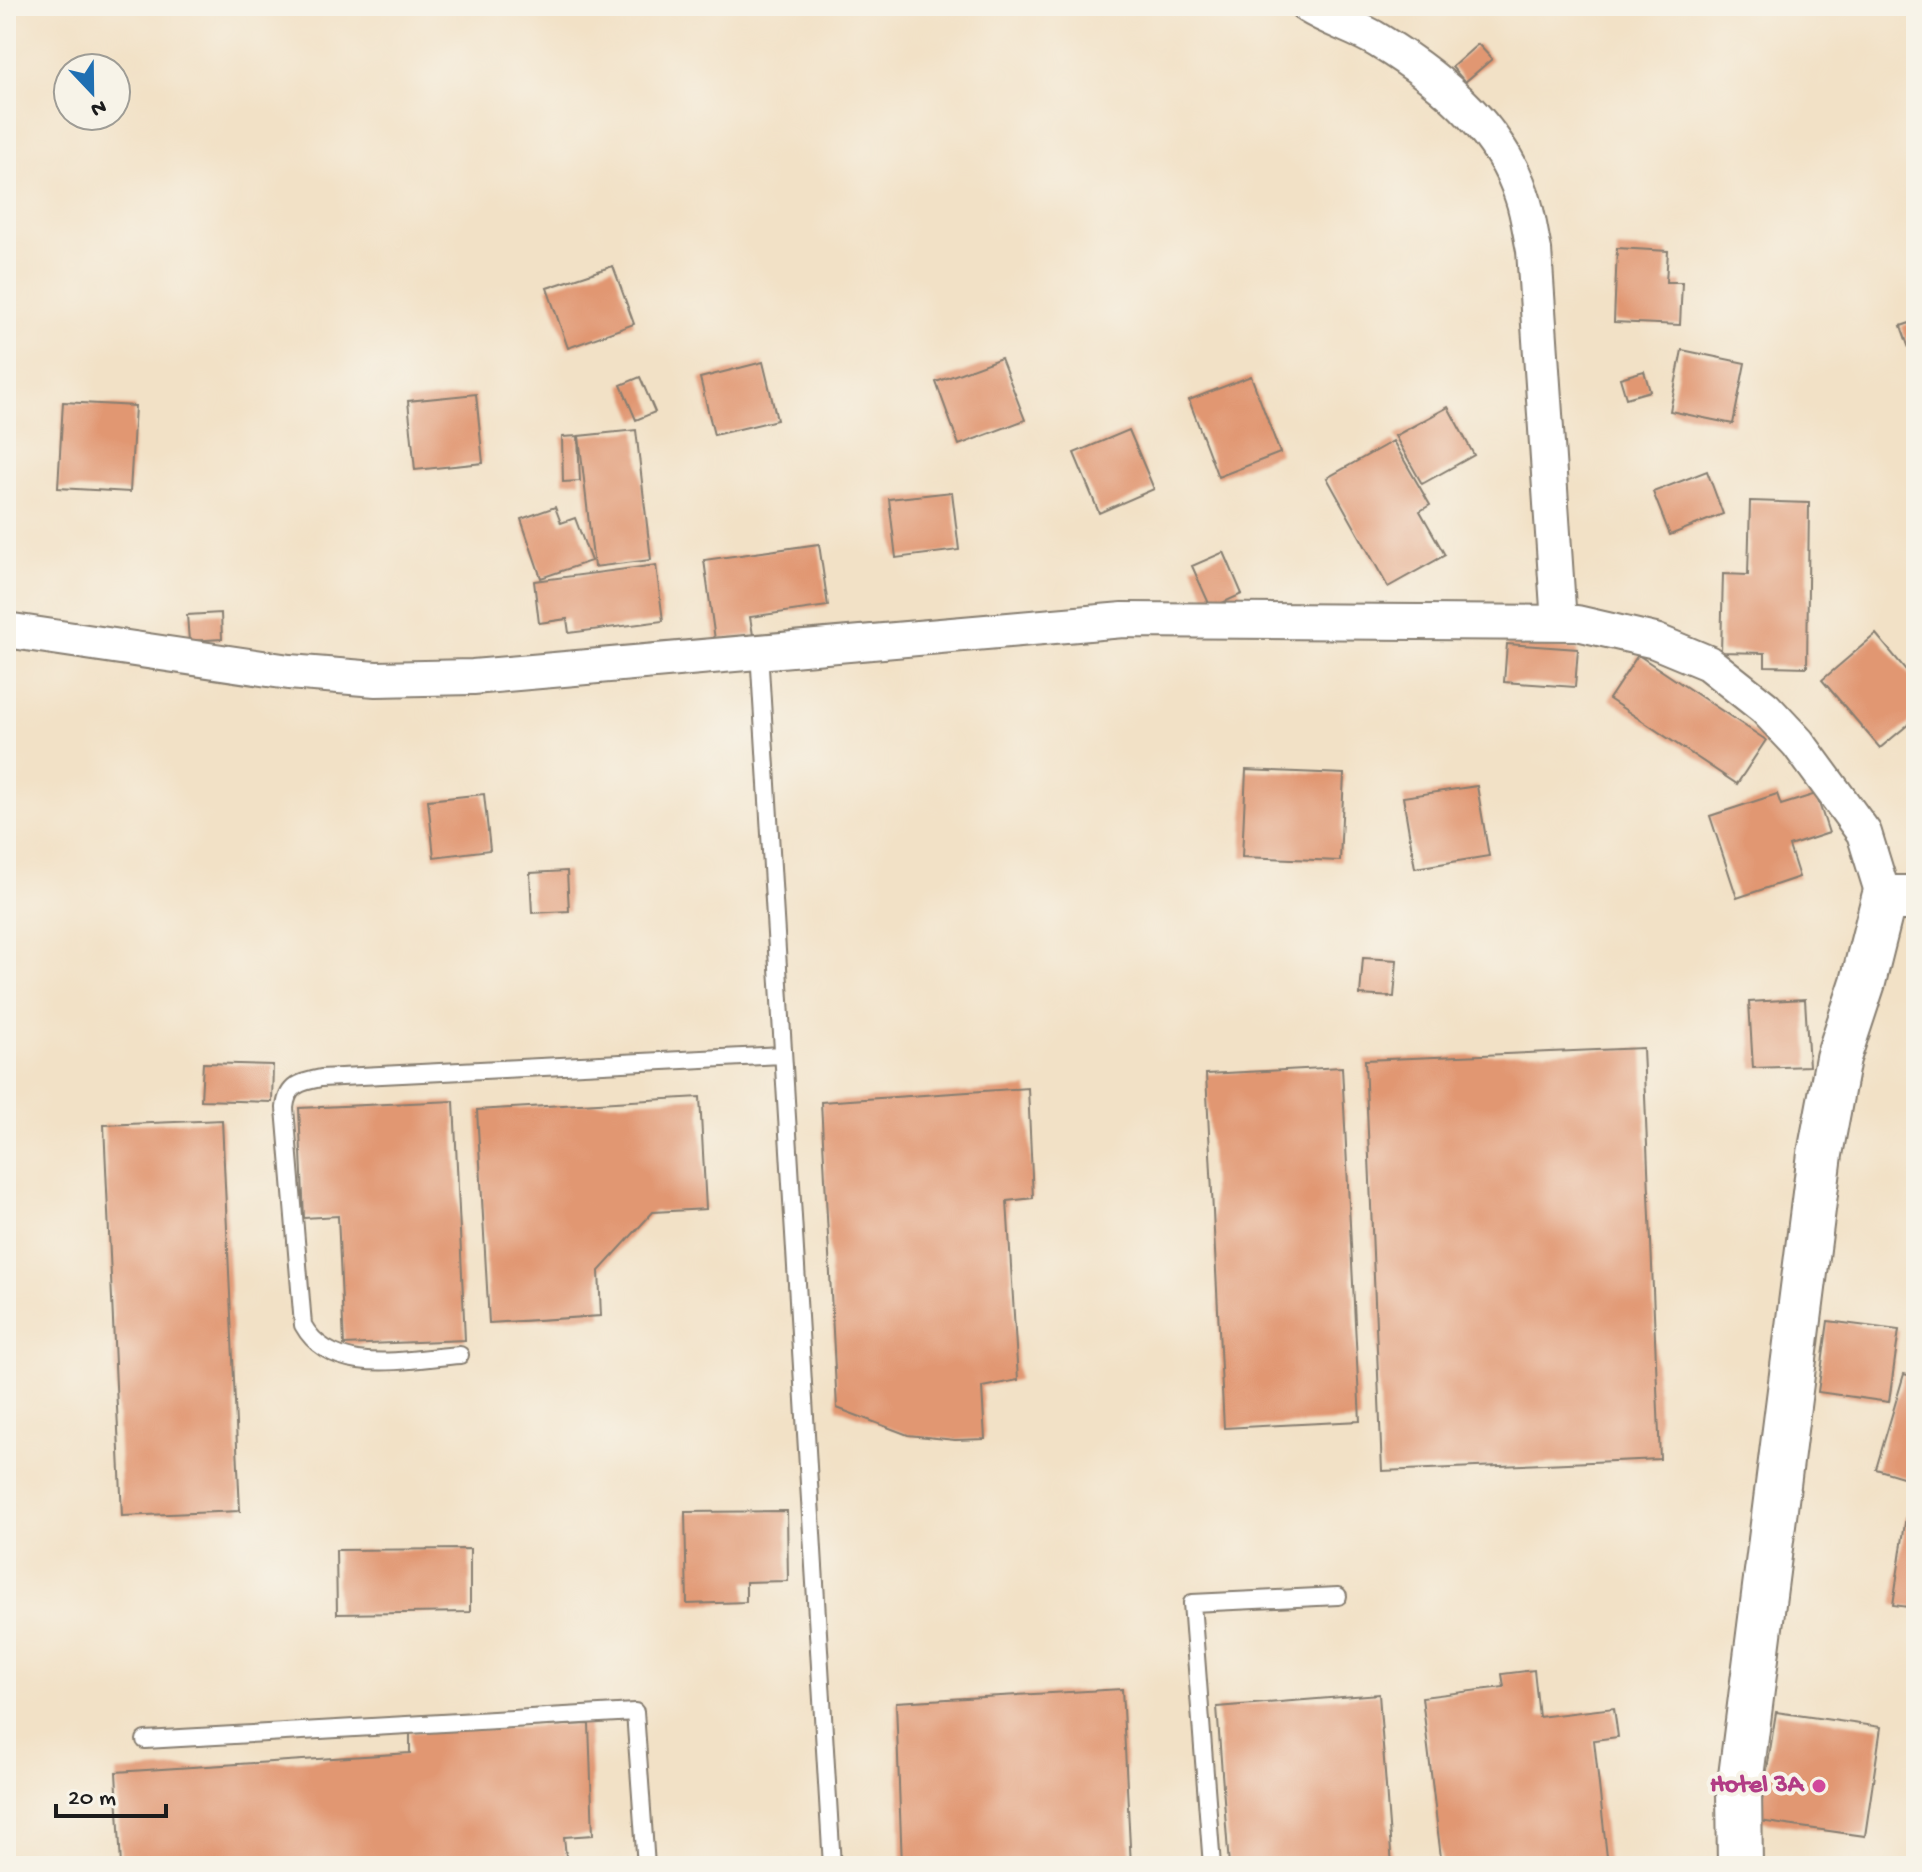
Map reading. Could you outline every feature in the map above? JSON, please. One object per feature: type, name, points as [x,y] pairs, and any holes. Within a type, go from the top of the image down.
[{"type":"street","points":[[1308,6],[1377,40],[1426,72],[1467,107],[1497,147],[1522,194],[1534,250],[1559,623]]},
{"type":"street","points":[[6,630],[289,672],[376,679],[473,677],[1123,620],[1577,623],[1655,641],[1708,663],[1765,708],[1798,743],[1864,833],[1900,898],[1863,982],[1838,1058],[1807,1241],[1739,1792],[1740,1866]]},
{"type":"lane","points":[[759,651],[832,1866]]},
{"type":"lane","points":[[460,1355],[352,1361],[323,1348],[308,1334],[303,1325],[285,1108],[286,1095],[293,1087],[321,1078],[782,1055]]},
{"type":"lane","points":[[1212,1866],[1192,1603],[1338,1596]]},
{"type":"lane","points":[[145,1740],[635,1712],[646,1866]]},
{"type":"building","points":[[1478,44],[1492,59],[1465,82],[1452,67]]},
{"type":"building","points":[[1617,248],[1668,251],[1666,282],[1682,282],[1680,325],[1614,322]]},
{"type":"building","points":[[613,266],[634,324],[568,348],[547,288]]},
{"type":"building","points":[[1916,321],[1916,368],[1901,326]]},
{"type":"building","points":[[1682,350],[1745,363],[1733,424],[1670,411]]},
{"type":"building","points":[[1001,358],[1025,420],[959,445],[936,382]]},
{"type":"building","points":[[763,362],[777,420],[714,435],[700,378]]},
{"type":"building","points":[[1644,371],[1650,391],[1626,398],[1620,378]]},
{"type":"building","points":[[1251,376],[1280,453],[1218,477],[1189,400]]},
{"type":"building","points":[[640,377],[655,412],[636,420],[621,385]]},
{"type":"building","points":[[476,394],[483,463],[415,470],[408,401]]},
{"type":"building","points":[[63,402],[135,406],[130,492],[58,488]]},
{"type":"building","points":[[1448,407],[1474,455],[1422,484],[1395,436]]},
{"type":"building","points":[[636,430],[651,560],[594,567],[579,436]]},
{"type":"building","points":[[1129,430],[1154,489],[1099,513],[1074,453]]},
{"type":"building","points":[[578,436],[580,481],[563,482],[562,437]]},
{"type":"building","points":[[1393,441],[1430,505],[1420,511],[1445,555],[1388,587],[1327,478]]},
{"type":"building","points":[[1707,471],[1723,514],[1670,535],[1653,492]]},
{"type":"building","points":[[952,492],[959,550],[896,558],[889,499]]},
{"type":"building","points":[[1750,501],[1809,503],[1807,667],[1765,666],[1765,653],[1721,652],[1723,574],[1748,575]]},
{"type":"building","points":[[555,507],[561,523],[575,518],[591,561],[541,578],[521,519]]},
{"type":"building","points":[[819,544],[828,606],[750,617],[753,635],[715,640],[704,560]]},
{"type":"building","points":[[1224,552],[1242,594],[1211,608],[1192,566]]},
{"type":"building","points":[[656,565],[663,621],[569,633],[567,619],[539,623],[534,581]]},
{"type":"building","points":[[221,613],[222,639],[189,641],[187,615]]},
{"type":"building","points":[[1876,634],[1916,682],[1916,718],[1880,748],[1822,680]]},
{"type":"building","points":[[1507,644],[1578,649],[1575,687],[1504,682]]},
{"type":"building","points":[[1638,655],[1766,740],[1737,784],[1609,699]]},
{"type":"building","points":[[1246,770],[1344,774],[1340,861],[1242,857]]},
{"type":"building","points":[[1477,786],[1489,856],[1415,868],[1403,797]]},
{"type":"building","points":[[484,794],[490,850],[434,857],[428,800]]},
{"type":"building","points":[[1777,794],[1781,805],[1816,794],[1829,833],[1789,846],[1799,877],[1737,898],[1710,816]]},
{"type":"building","points":[[567,871],[569,911],[532,913],[530,873]]},
{"type":"building","points":[[8,920],[10,953],[6,953]]},
{"type":"building","points":[[1363,958],[1397,960],[1394,997],[1360,995]]},
{"type":"building","points":[[1805,999],[1809,1066],[1753,1068],[1749,1002]]},
{"type":"building","points":[[1643,1048],[1660,1459],[1382,1471],[1365,1060]]},
{"type":"building","points":[[203,1063],[273,1065],[272,1102],[201,1100]]},
{"type":"building","points":[[1342,1067],[1360,1421],[1224,1428],[1206,1074]]},
{"type":"building","points":[[1028,1088],[1033,1198],[1007,1201],[1018,1380],[982,1387],[985,1439],[955,1440],[908,1435],[837,1408],[821,1102]]},
{"type":"building","points":[[700,1097],[706,1209],[653,1212],[599,1271],[601,1316],[489,1323],[477,1110]]},
{"type":"building","points":[[454,1101],[465,1340],[344,1345],[338,1216],[304,1218],[299,1108]]},
{"type":"building","points":[[222,1120],[240,1511],[122,1516],[104,1125]]},
{"type":"building","points":[[1828,1321],[1899,1330],[1889,1402],[1818,1392]]},
{"type":"building","points":[[1904,1374],[1916,1377],[1916,1481],[1876,1469]]},
{"type":"building","points":[[787,1511],[788,1581],[746,1582],[746,1602],[687,1604],[685,1512]]},
{"type":"building","points":[[1906,1516],[1916,1517],[1916,1608],[1893,1605]]},
{"type":"building","points":[[470,1549],[470,1612],[337,1614],[336,1550]]},
{"type":"building","points":[[1534,1670],[1539,1717],[1614,1708],[1618,1737],[1594,1740],[1608,1866],[1442,1866],[1422,1697],[1504,1687],[1502,1674]]},
{"type":"building","points":[[1122,1689],[1131,1866],[902,1866],[896,1702]]},
{"type":"building","points":[[1379,1694],[1392,1866],[1229,1866],[1217,1707]]},
{"type":"building","name":"Hotel 3A","points":[[1776,1712],[1881,1727],[1865,1836],[1759,1821]]},
{"type":"building","points":[[589,1724],[593,1835],[564,1837],[567,1866],[121,1866],[116,1772],[410,1753],[410,1732]]},
{"type":"place","name":"Hotel 3A","points":[[1819,1786]]}]
